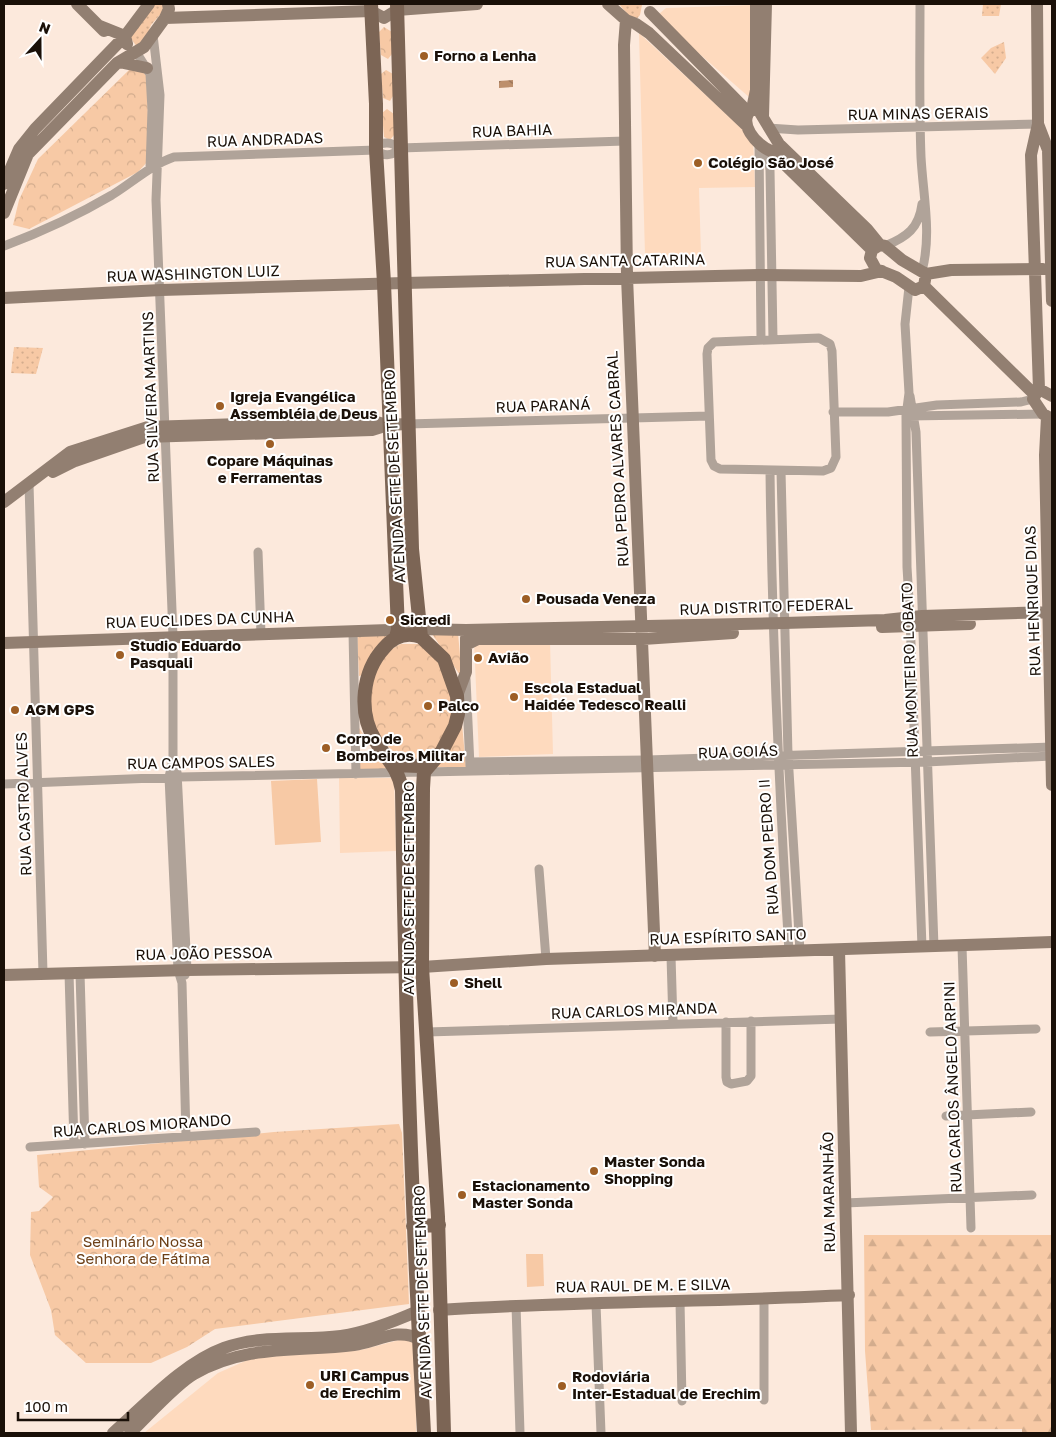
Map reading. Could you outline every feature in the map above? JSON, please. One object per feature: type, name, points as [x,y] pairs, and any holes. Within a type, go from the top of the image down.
[{"type":"main road","name":"AVENIDA SETE DE SETEMBRO","points":[[373,6],[376,150],[384,283],[397,633],[375,658],[366,679],[365,710],[375,740],[396,769],[402,790],[406,1032],[413,1226],[424,1433]]},
{"type":"main road","name":"AVENIDA SETE DE SETEMBRO","points":[[394,6],[412,549],[420,633]]},
{"type":"main road","points":[[395,552],[412,549]]},
{"type":"main road","points":[[397,633],[420,633],[444,659],[457,701]]},
{"type":"main road","name":"AVENIDA SETE DE SETEMBRO","points":[[444,1433],[439,1310],[439,1225],[422,967],[427,768],[442,751],[449,739],[458,714],[457,701]]},
{"type":"main road","points":[[396,769],[420,766],[427,768]]},
{"type":"main road","points":[[406,1032],[427,1032]]},
{"type":"main road","points":[[413,1226],[439,1225]]},
{"type":"main road","points":[[418,1311],[439,1310]]},
{"type":"street","points":[[77,4],[100,26],[114,45]]},
{"type":"street","points":[[4,213],[28,154],[114,45],[125,36],[148,4]]},
{"type":"street","points":[[4,184],[19,149],[75,95],[144,46],[165,18],[170,4]]},
{"type":"street","points":[[165,18],[373,6],[384,18],[394,6],[477,4]]},
{"type":"street","points":[[608,4],[649,33],[850,220],[877,250],[902,260],[924,277],[1036,394],[1048,417],[910,412],[833,412]]},
{"type":"street","points":[[747,126],[756,90],[756,4]]},
{"type":"street","points":[[766,4],[765,91],[766,122],[771,146],[773,339]]},
{"type":"street","points":[[877,250],[873,266],[896,277],[915,290],[924,277],[927,233],[923,197],[920,128],[920,4]]},
{"type":"street","points":[[1036,394],[1035,269],[1031,155],[1038,124],[1037,4]]},
{"type":"street","points":[[631,22],[642,23],[648,8],[750,110],[759,111],[766,122]]},
{"type":"street","name":"RUA PEDRO ALVARES CABRAL","points":[[631,22],[625,141],[627,277],[655,956]]},
{"type":"street","points":[[100,26],[125,36],[129,48],[136,52]]},
{"type":"street","name":"RUA SILVEIRA MARTINS","points":[[153,35],[160,95],[153,166]]},
{"type":"street","name":"RUA SILVEIRA MARTINS","points":[[136,52],[150,74],[153,166],[161,290],[172,636],[173,760],[183,970],[186,1136]]},
{"type":"street","points":[[119,62],[147,68]]},
{"type":"street","name":"RUA MINAS GERAIS","points":[[766,122],[798,130],[1038,124]]},
{"type":"street","points":[[1038,124],[1048,150],[1052,301]]},
{"type":"street","name":"RUA MINAS GERAIS","points":[[771,146],[798,130]]},
{"type":"street","name":"RUA BAHIA","points":[[376,150],[380,144],[385,143],[392,143],[400,148],[625,141]]},
{"type":"street","points":[[761,340],[759,241],[771,146]]},
{"type":"street","name":"RUA ANDRADAS","points":[[4,246],[39,233],[112,195],[153,166],[174,157],[376,150]]},
{"type":"street","points":[[847,274],[865,264],[877,250],[906,236],[917,226],[923,197]]},
{"type":"street","points":[[759,241],[771,241]]},
{"type":"street","points":[[924,277],[951,270],[1050,269]]},
{"type":"street","name":"RUA SANTA CATARINA","points":[[384,283],[759,275],[847,274],[861,276],[882,271]]},
{"type":"street","name":"RUA WASHINGTON LUIZ","points":[[4,298],[161,290],[384,283]]},
{"type":"street","name":"RUA MONTEIRO LOBATO","points":[[909,287],[906,324],[916,622],[915,758],[928,947]]},
{"type":"street","points":[[819,338],[830,344],[836,457],[831,468],[823,471],[720,469],[714,466],[711,460],[707,354],[711,344],[714,342],[773,339],[819,338]]},
{"type":"street","points":[[910,412],[1021,402],[1036,394],[1052,396]]},
{"type":"street","name":"RUA MONTEIRO LOBATO","points":[[910,412],[906,567],[916,622],[926,757],[928,947]]},
{"type":"street","name":"RUA PARANÁ","points":[[407,424],[709,416]]},
{"type":"street","name":"RUA HENRIQUE DIAS","points":[[1048,417],[1045,455],[1051,616],[1052,785]]},
{"type":"street","points":[[4,502],[29,484],[93,455],[165,430],[372,430],[388,425],[407,424]]},
{"type":"street","name":"RUA DOM PEDRO II","points":[[770,471],[778,626],[788,760],[794,951]]},
{"type":"street","name":"RUA DOM PEDRO II","points":[[781,471],[777,760],[794,951]]},
{"type":"street","name":"RUA CASTRO ALVES","points":[[29,484],[32,642],[43,973]]},
{"type":"street","points":[[258,552],[261,634]]},
{"type":"street","name":"RUA DISTRITO FEDERAL","points":[[420,633],[468,638],[643,633],[1051,616]]},
{"type":"street","points":[[353,632],[356,774]]},
{"type":"street","name":"RUA EUCLIDES DA CUNHA","points":[[4,643],[172,636],[353,632],[397,633]]},
{"type":"street","points":[[468,638],[466,672],[470,766]]},
{"type":"street","points":[[466,672],[457,701],[468,730]]},
{"type":"street","points":[[354,674],[365,690]]},
{"type":"street","points":[[354,729],[365,710]]},
{"type":"street","name":"RUA GOIÁS","points":[[427,768],[915,758],[1052,752]]},
{"type":"street","name":"RUA CAMPOS SALES","points":[[4,784],[174,777],[356,774],[396,769]]},
{"type":"street","points":[[539,869],[546,959]]},
{"type":"street","name":"RUA ESPÍRITO SANTO","points":[[404,968],[546,959],[1052,942]]},
{"type":"street","name":"RUA CARLOS ÂNGELO ARPINI","points":[[962,946],[971,1228]]},
{"type":"street","name":"RUA MARANHÃO","points":[[839,950],[851,1433]]},
{"type":"street","points":[[671,956],[673,1024]]},
{"type":"street","name":"RUA JOÃO PESSOA","points":[[4,975],[183,970],[404,968]]},
{"type":"street","points":[[74,973],[85,1144]]},
{"type":"street","points":[[74,973],[74,1144]]},
{"type":"street","name":"RUA CARLOS MIRANDA","points":[[427,1032],[841,1019]]},
{"type":"street","points":[[726,1022],[726,1077],[727,1082],[731,1084],[747,1081],[751,1076],[751,1021]]},
{"type":"street","points":[[930,1032],[1036,1029]]},
{"type":"street","points":[[946,1116],[1031,1112]]},
{"type":"street","name":"RUA CARLOS MIORANDO","points":[[30,1147],[256,1132]]},
{"type":"street","points":[[845,1203],[1032,1195]]},
{"type":"street","name":"RUA RAUL DE M. E SILVA","points":[[439,1310],[516,1305],[764,1300],[848,1295]]},
{"type":"street","points":[[764,1300],[764,1400]]},
{"type":"street","points":[[680,1301],[682,1401]]},
{"type":"street","points":[[596,1304],[601,1433]]},
{"type":"street","points":[[516,1305],[520,1433]]},
{"type":"street","points":[[113,1433],[197,1360],[225,1347],[276,1339],[362,1337],[418,1311]]},
{"type":"street","points":[[130,1433],[192,1375],[240,1354],[397,1333],[409,1334],[419,1339]]},
{"type":"shaded area","points":[[752,5],[755,95],[749,97],[664,23],[659,14],[666,8]]},
{"type":"shaded area","name":"Colégio São José","points":[[639,33],[753,139],[755,187],[699,188],[701,255],[645,255]]},
{"type":"shaded area","name":"Escola Estadual Haidée Tedesco Realli","points":[[474,640],[550,641],[553,754],[479,757]]},
{"type":"shaded area","points":[[339,778],[394,778],[396,851],[340,853]]},
{"type":"shaded area","name":"URI Campus de Erechim","points":[[407,1338],[416,1344],[416,1433],[144,1433],[218,1373],[252,1358],[361,1350]]},
{"type":"green space","points":[[154,4],[162,4],[166,8],[151,25],[145,41],[137,47],[130,37]]},
{"type":"green space","points":[[619,4],[642,5],[640,15],[634,22]]},
{"type":"green space","points":[[983,4],[1001,4],[999,16],[982,16]]},
{"type":"green space","points":[[384,27],[392,32],[392,54],[388,59],[381,55],[379,32]]},
{"type":"green space","points":[[1004,42],[1006,58],[995,74],[981,58],[991,48]]},
{"type":"green space","points":[[138,68],[147,76],[149,160],[138,172],[29,229],[13,225],[19,200],[38,159],[129,70]]},
{"type":"green space","points":[[386,70],[393,74],[393,96],[390,101],[383,98],[381,74]]},
{"type":"green space","points":[[387,109],[394,114],[394,135],[390,140],[384,137],[382,113]]},
{"type":"green space","points":[[14,347],[43,348],[36,374],[11,373]]},
{"type":"green space","points":[[386,632],[387,638],[364,675],[359,676],[357,633]]},
{"type":"green space","points":[[458,633],[462,678],[432,634]]},
{"type":"green space","points":[[401,644],[419,644],[445,668],[453,710],[451,724],[438,748],[417,760],[399,755],[385,743],[376,727],[371,708],[371,688],[376,670],[386,655]]},
{"type":"green space","points":[[462,724],[466,767],[436,767]]},
{"type":"green space","points":[[359,728],[371,746],[357,746]]},
{"type":"green space","points":[[358,753],[377,753],[389,771],[359,771]]},
{"type":"green space","points":[[317,779],[321,842],[275,845],[271,781]]},
{"type":"green space","name":"Seminário Nossa Senhora de Fátima","points":[[399,1124],[402,1133],[409,1304],[215,1329],[187,1347],[151,1363],[86,1363],[55,1335],[51,1310],[30,1255],[31,1212],[39,1211],[53,1197],[39,1187],[37,1155],[274,1132]]},
{"type":"green space","points":[[864,1235],[1052,1235],[1052,1433],[1022,1433],[1022,1429],[871,1430],[865,1351]]},
{"type":"green space","points":[[526,1254],[543,1254],[544,1286],[527,1287]]},
{"type":"water","points":[[513,80],[513,87],[499,88],[499,81]]},
{"type":"place","name":"Forno a Lenha","points":[[424,56]]},
{"type":"place","name":"Colégio São José","points":[[698,163]]},
{"type":"place","name":"Igreja Evangélica Assembléia de Deus","points":[[220,406]]},
{"type":"place","name":"Copare Máquinas e Ferramentas","points":[[270,444]]},
{"type":"place","name":"Pousada Veneza","points":[[526,599]]},
{"type":"place","name":"Sicredi","points":[[390,620]]},
{"type":"place","name":"Studio Eduardo Pasquali","points":[[120,655]]},
{"type":"place","name":"Avião","points":[[478,658]]},
{"type":"place","name":"Escola Estadual Haidée Tedesco Realli","points":[[514,697]]},
{"type":"place","name":"Palco","points":[[428,706]]},
{"type":"place","name":"AGM GPS","points":[[15,710]]},
{"type":"place","name":"Corpo de Bombeiros Militar","points":[[326,748]]},
{"type":"place","name":"Shell","points":[[454,983]]},
{"type":"place","name":"Master Sonda Shopping","points":[[594,1171]]},
{"type":"place","name":"Estacionamento Master Sonda","points":[[462,1195]]},
{"type":"place","name":"URI Campus de Erechim","points":[[310,1385]]},
{"type":"place","name":"Rodoviária Inter-Estadual de Erechim","points":[[562,1386]]}]
